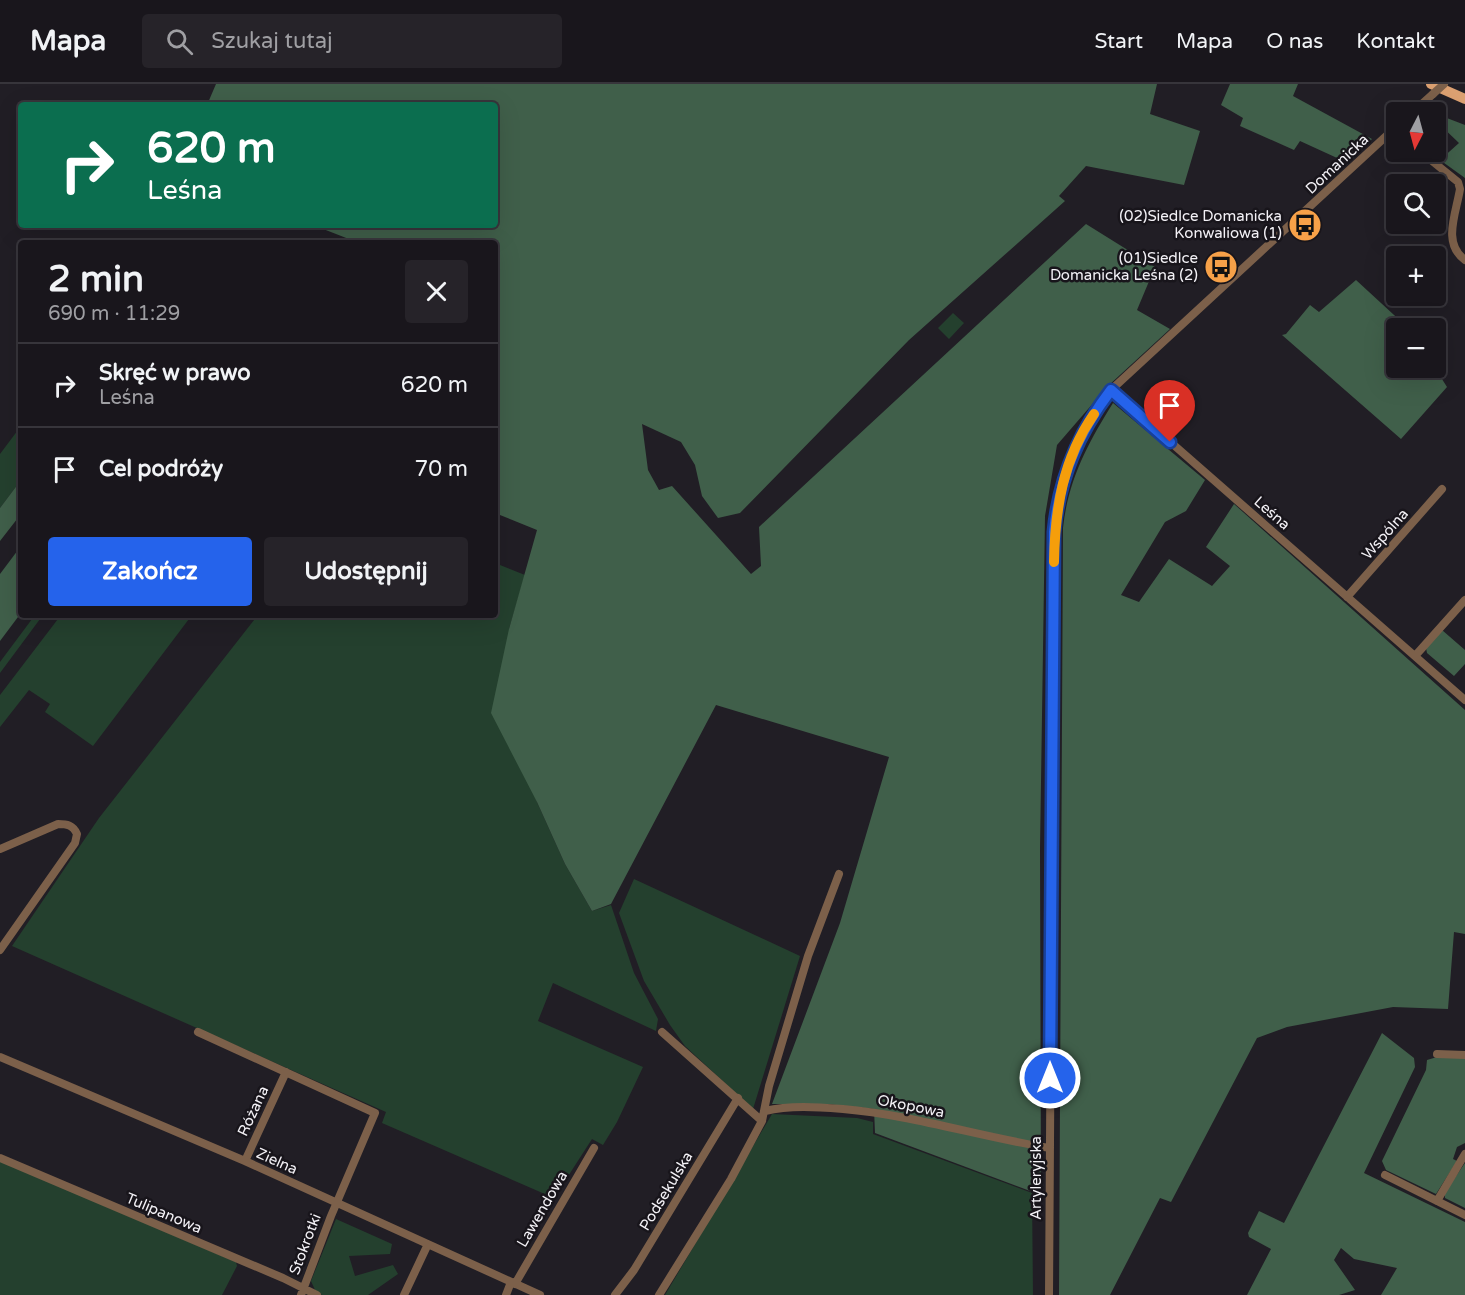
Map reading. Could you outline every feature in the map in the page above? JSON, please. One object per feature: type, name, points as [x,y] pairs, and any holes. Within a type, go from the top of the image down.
[{"type":"main road","points":[[1432,89],[1465,99]]},
{"type":"street","points":[[1421,102],[1432,89],[1444,84]]},
{"type":"street","name":"Domanicka","points":[[1111,390],[1386,138]]},
{"type":"street","points":[[1433,162],[1458,182],[1460,189],[1451,244],[1456,253],[1465,260]]},
{"type":"street","name":"Leśna","points":[[1111,390],[1465,700]]},
{"type":"street","name":"Artyleryjska","points":[[1049,1295],[1054,532],[1058,499],[1072,453],[1082,432],[1111,390]]},
{"type":"street","name":"Wspólna","points":[[1347,597],[1442,489]]},
{"type":"street","points":[[1415,656],[1465,600]]},
{"type":"street","points":[[0,849],[58,824],[67,824],[74,828],[77,834],[75,843],[0,950]]},
{"type":"street","points":[[659,1295],[731,1179],[762,1121],[769,1086],[808,956],[840,874]]},
{"type":"street","name":"Różana","points":[[198,1032],[375,1113]]},
{"type":"street","points":[[662,1032],[762,1121]]},
{"type":"street","points":[[1437,1053],[1465,1055]]},
{"type":"street","name":"Zielna","points":[[0,1057],[245,1161],[540,1295]]},
{"type":"street","name":"Różana","points":[[245,1161],[286,1072]]},
{"type":"street","name":"Podsekulska","points":[[615,1295],[634,1270],[738,1098]]},
{"type":"street","name":"Okopowa","points":[[765,1111],[778,1108],[825,1108],[883,1113],[1050,1148]]},
{"type":"street","name":"Stokrotki","points":[[302,1292],[336,1203],[375,1113]]},
{"type":"street","name":"Lawendowa","points":[[506,1295],[594,1148]]},
{"type":"street","points":[[1437,1201],[1465,1154]]},
{"type":"street","name":"Tulipanowa","points":[[0,1158],[302,1292],[317,1295]]},
{"type":"street","points":[[1384,1175],[1465,1215]]},
{"type":"street","points":[[404,1295],[428,1244]]},
{"type":"green space","points":[[216,84],[1157,84],[1150,114],[1200,131],[1184,185],[1086,166],[1059,196],[1065,201],[909,340],[740,513],[718,518],[702,496],[695,465],[681,442],[642,424],[648,470],[659,490],[672,486],[751,574],[761,566],[759,527],[1086,224],[1155,267],[1137,310],[1170,329],[1108,386],[1057,445],[1045,516],[1040,849],[1041,1195],[875,1133],[874,1109],[827,1104],[772,1104],[840,923],[889,757],[716,705],[611,904],[592,911],[565,864],[537,802],[491,713],[509,629],[537,530],[498,514],[498,240],[351,240],[321,228],[498,228],[498,102],[208,102]]},
{"type":"green space","points":[[1230,84],[1298,84],[1293,96],[1372,139],[1348,163],[1300,141],[1294,150],[1240,126],[1243,118],[1221,105]]},
{"type":"green space","points":[[1446,118],[1465,125],[1465,178],[1443,162],[1446,162],[1446,155],[1459,143],[1446,131]]},
{"type":"green space","points":[[1356,280],[1397,318],[1386,318],[1386,378],[1441,378],[1447,387],[1401,439],[1282,335],[1286,334],[1310,305],[1319,312]]},
{"type":"green space","points":[[953,313],[964,323],[949,339],[938,328]]},
{"type":"green space","points":[[1113,403],[1205,480],[1186,511],[1165,522],[1121,595],[1139,602],[1169,559],[1212,586],[1230,566],[1206,547],[1234,504],[1465,710],[1465,934],[1454,932],[1448,1009],[1393,1007],[1287,1027],[1257,1038],[1171,1202],[1160,1198],[1110,1295],[1059,1295],[1063,528],[1069,494],[1080,462]]},
{"type":"green space","points":[[18,430],[18,484],[0,508],[0,454]]},
{"type":"green space","points":[[18,484],[18,518],[0,541],[0,508]]},
{"type":"green space","points":[[18,550],[18,617],[0,641],[0,574]]},
{"type":"green space","points":[[498,564],[525,575],[509,629],[537,802],[565,864],[592,911],[611,905],[634,973],[658,1019],[656,1031],[553,983],[538,1021],[643,1067],[617,1122],[603,1145],[592,1139],[554,1198],[382,1123],[386,1112],[12,946],[99,818],[256,618],[498,618]]},
{"type":"green space","points":[[33,618],[41,618],[0,673],[0,662]]},
{"type":"green space","points":[[59,618],[190,618],[93,746],[45,712],[50,704],[29,690],[0,727],[0,695]]},
{"type":"green space","points":[[1442,630],[1465,650],[1465,664],[1454,676],[1427,653],[1426,648]]},
{"type":"green space","points":[[634,879],[800,956],[753,1109],[685,1046],[644,981],[619,913]]},
{"type":"green space","points":[[1382,1033],[1414,1058],[1415,1067],[1364,1173],[1465,1222],[1465,1295],[1381,1295],[1397,1268],[1354,1259],[1341,1248],[1334,1260],[1355,1290],[1339,1295],[1247,1295],[1271,1249],[1249,1237],[1248,1233],[1259,1211],[1284,1223]]},
{"type":"green space","points":[[1437,1057],[1465,1058],[1465,1143],[1457,1147],[1453,1159],[1457,1161],[1436,1194],[1386,1170],[1382,1161],[1426,1070],[1427,1060]]},
{"type":"green space","points":[[772,1114],[857,1118],[873,1122],[873,1134],[1032,1193],[1033,1295],[665,1295]]},
{"type":"green space","points":[[0,1161],[236,1262],[237,1266],[222,1295],[0,1295]]},
{"type":"green space","points":[[1465,1163],[1465,1208],[1445,1198],[1445,1192]]},
{"type":"green space","points":[[336,1219],[392,1244],[390,1254],[349,1256],[355,1276],[393,1265],[398,1274],[368,1295],[322,1295],[315,1290],[311,1281]]},
{"type":"slow traffic","points":[[1054,562],[1054,532],[1063,477],[1082,432],[1094,414]]},
{"type":"place","name":"(02)Siedlce Domanicka Konwaliowa (1)","points":[[1305,225]]},
{"type":"place","name":"(01)Siedlce Domanicka Leśna (2)","points":[[1221,267]]},
{"type":"route","points":[[1050,1078],[1054,532],[1058,499],[1063,477],[1082,432],[1111,390],[1170,442]]}]
